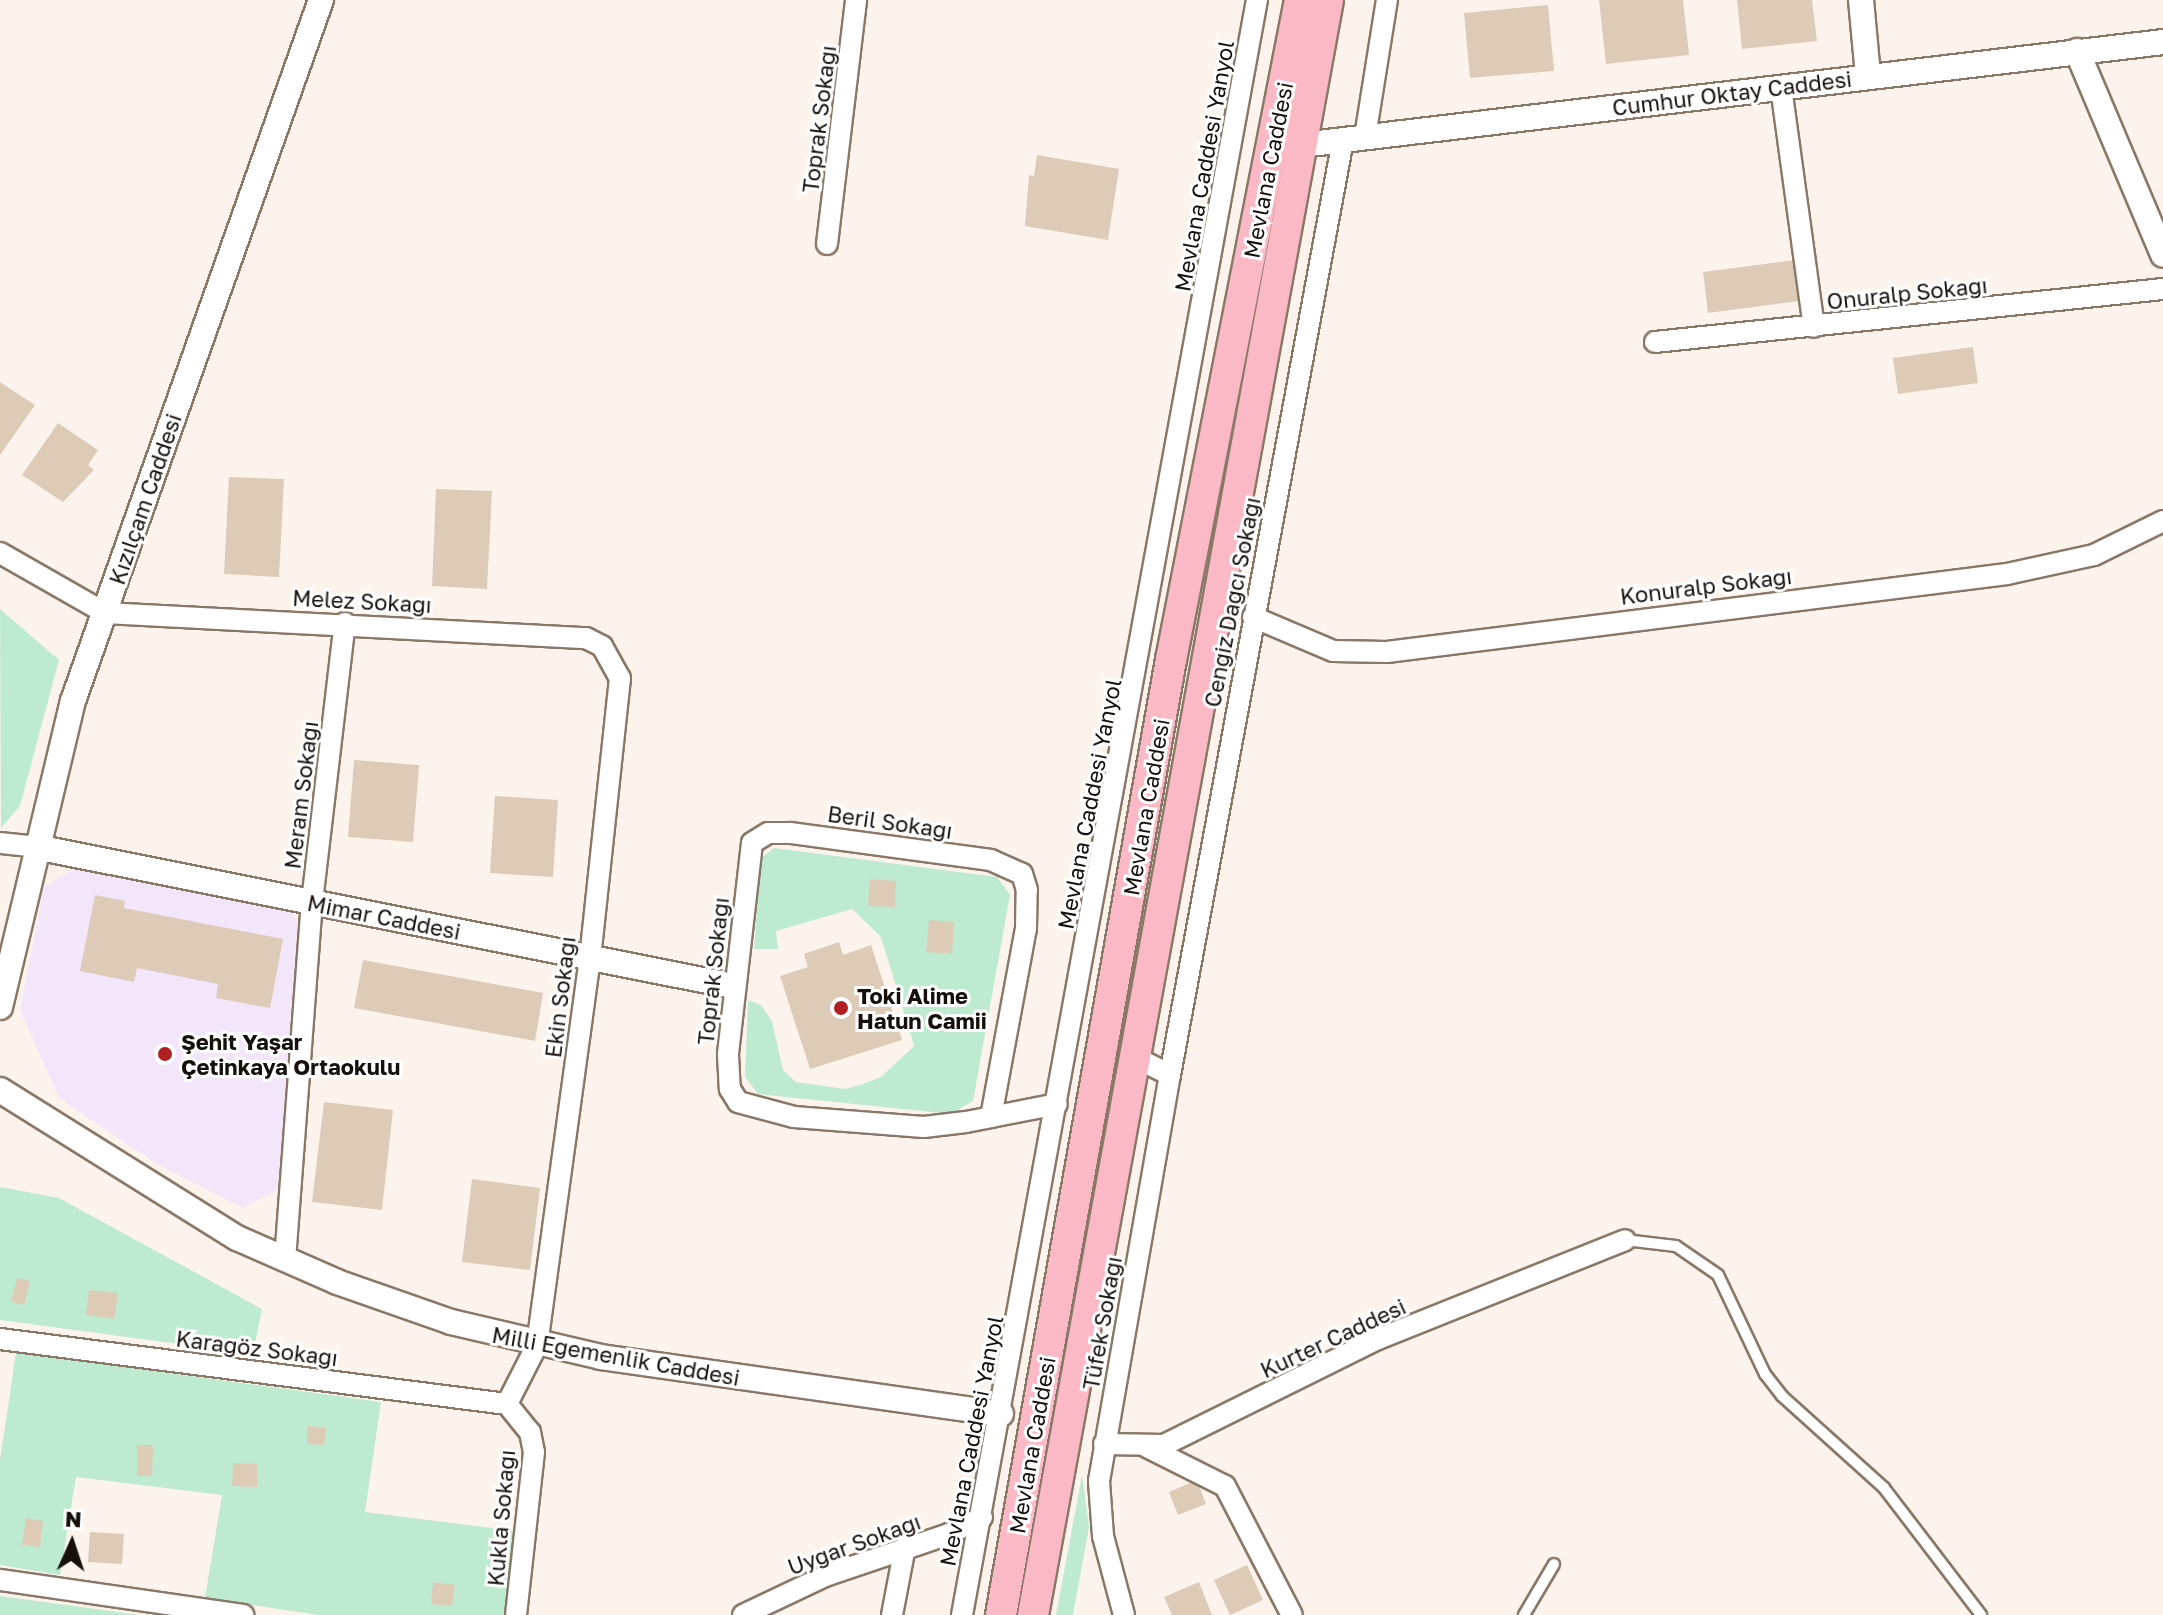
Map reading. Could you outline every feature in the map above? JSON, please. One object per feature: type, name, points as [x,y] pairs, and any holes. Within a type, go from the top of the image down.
[{"type":"main road","name":"Mevlana Caddesi","points":[[1001,1615],[1171,660],[1300,0]]},
{"type":"main road","name":"Mevlana Caddesi","points":[[1033,1615],[1328,0]]},
{"type":"street","name":"Kızılçam Caddesi","points":[[0,1007],[56,757],[321,0]]},
{"type":"street","name":"Toprak Sokağı","points":[[827,244],[856,0]]},
{"type":"street","name":"Mevlana Caddesi Yanyol","points":[[962,1615],[1257,0]]},
{"type":"street","name":"Cengiz Dağcı Sokağı","points":[[1170,1075],[1253,617],[1354,138],[1387,0]]},
{"type":"street","points":[[1861,0],[1868,76]]},
{"type":"street","name":"Cumhur Oktay Caddesi","points":[[1302,145],[2163,42]]},
{"type":"street","points":[[2077,51],[2163,255]]},
{"type":"street","points":[[1781,87],[1814,327]]},
{"type":"street","name":"Onuralp Sokağı","points":[[1655,342],[2163,289]]},
{"type":"street","name":"Konuralp Sokağı","points":[[1253,617],[1333,651],[1387,652],[2007,574],[2094,555],[2163,521]]},
{"type":"street","points":[[0,553],[105,613]]},
{"type":"street","name":"Melez Sokağı","points":[[105,613],[345,623],[586,638],[609,657]]},
{"type":"street","name":"Meram Sokağı","points":[[285,1260],[312,902],[345,623]]},
{"type":"street","name":"Ekin Sokağı","points":[[537,1345],[590,958],[620,678],[609,657]]},
{"type":"street","name":"Beril Sokağı","points":[[752,843],[768,833],[790,833],[991,860],[1022,874],[1026,929],[991,1117]]},
{"type":"street","points":[[0,843],[36,847]]},
{"type":"street","name":"Toprak Sokağı","points":[[752,843],[732,986],[728,1076],[738,1102],[794,1117],[873,1125],[924,1127],[991,1117]]},
{"type":"street","name":"Mimar Caddesi","points":[[36,847],[732,986]]},
{"type":"street","points":[[1137,1058],[1170,1075]]},
{"type":"street","name":"Tüfek Sokağı","points":[[1124,1615],[1101,1521],[1104,1444],[1170,1075]]},
{"type":"street","name":"Milli Egemenlik Caddesi","points":[[0,1090],[237,1238],[285,1260],[421,1312],[537,1345],[684,1371],[1001,1414]]},
{"type":"street","points":[[991,1117],[1057,1104]]},
{"type":"street","name":"Kurter Caddesi","points":[[1104,1444],[1147,1447],[1188,1435],[1378,1339],[1625,1240]]},
{"type":"street","name":"Karagöz Sokağı","points":[[0,1339],[507,1404]]},
{"type":"street","points":[[507,1404],[537,1345]]},
{"type":"street","name":"Kukla Sokağı","points":[[507,1404],[530,1432],[534,1452],[516,1615]]},
{"type":"street","points":[[1147,1447],[1209,1473],[1225,1486],[1238,1503],[1292,1615]]},
{"type":"street","name":"Uygar Sokağı","points":[[743,1615],[825,1576],[982,1517]]},
{"type":"street","points":[[892,1615],[905,1547]]},
{"type":"street","points":[[0,1580],[243,1615]]},
{"type":"lane","points":[[1625,1240],[1676,1246],[1718,1275],[1773,1385],[1884,1488],[1981,1615]]},
{"type":"lane","points":[[1524,1615],[1554,1564]]},
{"type":"shaded area","name":"Şehit Yaşar Çetinkaya Ortaokulu","points":[[78,866],[289,909],[303,931],[277,1190],[243,1208],[155,1163],[59,1098],[20,1010],[44,887]]},
{"type":"green space","points":[[0,609],[59,660],[20,806],[1,828]]},
{"type":"green space","points":[[774,848],[997,877],[1010,895],[973,1101],[951,1114],[758,1094],[745,1077],[748,1000],[761,1005],[772,1021],[783,1070],[796,1082],[845,1089],[863,1084],[881,1077],[914,1046],[881,937],[852,909],[776,931],[778,949],[754,949],[761,858]]},
{"type":"green space","points":[[0,1187],[59,1198],[262,1309],[253,1354],[0,1320]]},
{"type":"green space","points":[[16,1352],[381,1402],[365,1512],[516,1531],[505,1615],[318,1615],[205,1598],[222,1495],[76,1477],[60,1575],[0,1565],[0,1460]]},
{"type":"green space","points":[[1082,1475],[1089,1527],[1073,1615],[1056,1615]]},
{"type":"green space","points":[[0,1596],[111,1611],[140,1615],[0,1615]]},
{"type":"building","points":[[1599,0],[1683,0],[1689,55],[1606,64]]},
{"type":"building","points":[[1737,0],[1812,0],[1817,41],[1742,49]]},
{"type":"building","points":[[1548,5],[1554,71],[1470,78],[1464,13]]},
{"type":"building","points":[[1037,155],[1119,169],[1108,240],[1025,226],[1029,175],[1034,176]]},
{"type":"building","points":[[1795,260],[1800,301],[1708,313],[1703,272]]},
{"type":"building","points":[[1973,347],[1978,383],[1898,394],[1893,358]]},
{"type":"building","points":[[0,382],[35,405],[0,455]]},
{"type":"building","points":[[58,423],[98,450],[88,465],[94,470],[63,502],[22,475]]},
{"type":"building","points":[[229,477],[284,479],[279,577],[224,574]]},
{"type":"building","points":[[436,489],[492,491],[487,589],[432,586]]},
{"type":"building","points":[[354,760],[419,765],[413,842],[348,837]]},
{"type":"building","points":[[495,796],[558,800],[553,877],[490,873]]},
{"type":"building","points":[[870,879],[896,881],[895,907],[868,906]]},
{"type":"building","points":[[95,895],[125,901],[124,908],[283,939],[270,1008],[216,998],[218,984],[137,968],[134,982],[80,971]]},
{"type":"building","points":[[929,920],[954,922],[952,954],[926,952]]},
{"type":"building","name":"Toki Alime Hatun Camii","points":[[839,942],[843,955],[871,945],[902,1040],[810,1069],[780,976],[808,967],[804,954]]},
{"type":"building","points":[[363,960],[543,993],[535,1041],[354,1008]]},
{"type":"building","points":[[324,1102],[393,1110],[382,1210],[312,1202]]},
{"type":"building","points":[[472,1179],[540,1188],[530,1270],[462,1262]]},
{"type":"building","points":[[17,1278],[30,1281],[24,1305],[11,1302]]},
{"type":"building","points":[[89,1290],[118,1293],[114,1319],[86,1315]]},
{"type":"building","points":[[308,1426],[326,1428],[324,1445],[307,1444]]},
{"type":"building","points":[[137,1445],[153,1445],[152,1476],[137,1476]]},
{"type":"building","points":[[233,1463],[257,1464],[257,1487],[232,1486]]},
{"type":"building","points":[[1197,1480],[1206,1504],[1178,1515],[1169,1492]]},
{"type":"building","points":[[26,1518],[43,1521],[40,1547],[22,1545]]},
{"type":"building","points":[[90,1532],[124,1534],[122,1564],[88,1562]]},
{"type":"building","points":[[1247,1565],[1263,1600],[1230,1615],[1214,1580]]},
{"type":"building","points":[[433,1582],[455,1585],[452,1606],[431,1604]]},
{"type":"building","points":[[1199,1582],[1212,1615],[1172,1615],[1164,1597]]},
{"type":"place","name":"Toki Alime Hatun Camii","points":[[841,1008]]},
{"type":"place","name":"Şehit Yaşar Çetinkaya Ortaokulu","points":[[165,1054]]}]
